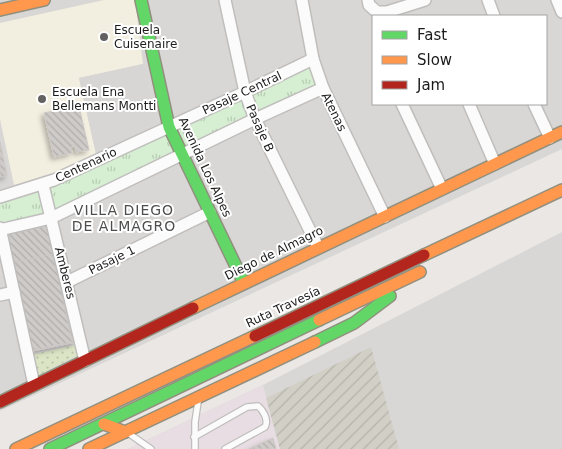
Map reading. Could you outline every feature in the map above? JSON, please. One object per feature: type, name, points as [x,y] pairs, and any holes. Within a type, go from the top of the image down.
[{"type":"main road","points":[[0,10],[44,0]]},
{"type":"main road","name":"Avenida Los Alpes","points":[[141,0],[169,127],[244,283]]},
{"type":"main road","name":"Diego de Almagro","points":[[0,402],[244,283],[562,132]]},
{"type":"main road","name":"Ruta Travesía","points":[[12,445],[122,399],[562,190]]},
{"type":"main road","points":[[50,449],[434,266]]},
{"type":"main road","points":[[88,449],[354,323],[417,274]]},
{"type":"main road","points":[[104,424],[125,432]]},
{"type":"street","name":"Pasaje B","points":[[225,0],[245,92],[255,118],[318,248]]},
{"type":"street","name":"Atenas","points":[[302,0],[314,59],[323,88],[385,217]]},
{"type":"street","points":[[368,0],[369,5],[377,12],[387,12],[425,0]]},
{"type":"street","points":[[488,0],[494,15]]},
{"type":"street","name":"Pasaje Central","points":[[169,127],[314,59]]},
{"type":"street","points":[[34,385],[0,229],[51,218],[255,118],[323,88]]},
{"type":"street","points":[[402,105],[442,189]]},
{"type":"street","points":[[469,105],[495,164]]},
{"type":"street","points":[[534,105],[550,138]]},
{"type":"street","name":"Centenario","points":[[0,196],[43,185],[169,127]]},
{"type":"street","name":"Amberes","points":[[43,185],[85,361]]},
{"type":"street","name":"Pasaje 1","points":[[67,282],[210,212]]},
{"type":"street","points":[[0,295],[14,292]]},
{"type":"lane","points":[[196,449],[194,422],[200,396]]},
{"type":"lane","points":[[194,437],[247,407],[253,405],[262,409],[267,421],[265,427],[225,449]]},
{"type":"lane","points":[[125,432],[151,449]]},
{"type":"shaded area","points":[[0,0],[562,0],[562,149],[0,411]]},
{"type":"shaded area","name":"Escuela Ena Bellemans Montti","points":[[104,0],[135,0],[143,64],[79,78],[96,154],[57,172],[14,185],[0,119],[0,23]]},
{"type":"shaded area","points":[[143,64],[157,123],[96,154],[79,78]]},
{"type":"shaded area","points":[[562,232],[562,449],[128,449],[263,385]]},
{"type":"shaded area","points":[[371,347],[399,449],[280,449],[266,398]]},
{"type":"shaded area","points":[[263,385],[280,449],[128,449]]},
{"type":"green space","points":[[312,62],[320,87],[51,216],[0,227],[0,199]]},
{"type":"green space","points":[[76,345],[78,355],[35,377],[30,355]]},
{"type":"building","points":[[78,102],[89,150],[76,152],[75,146],[71,147],[72,153],[54,157],[44,113],[63,109],[63,112],[67,111],[65,105]]},
{"type":"building","points":[[0,142],[7,176],[0,177]]},
{"type":"building","points":[[51,221],[76,342],[28,352],[3,231]]},
{"type":"building","points":[[54,254],[72,342],[30,350],[12,263]]},
{"type":"building","points":[[273,438],[276,449],[249,449]]},
{"type":"traffic: fast","points":[[141,0],[169,127],[244,283]]},
{"type":"traffic: fast","points":[[315,342],[354,323],[390,296]]},
{"type":"traffic: fast","points":[[50,449],[319,320]]},
{"type":"traffic: slow","points":[[0,10],[44,0]]},
{"type":"traffic: slow","points":[[193,308],[562,132]]},
{"type":"traffic: slow","points":[[424,255],[562,190]]},
{"type":"traffic: slow","points":[[319,320],[420,272]]},
{"type":"traffic: slow","points":[[16,449],[255,336]]},
{"type":"traffic: slow","points":[[104,424],[125,432],[315,342]]},
{"type":"traffic: slow","points":[[89,449],[125,432]]},
{"type":"traffic: jam","points":[[255,336],[424,255]]},
{"type":"traffic: jam","points":[[0,402],[193,308]]},
{"type":"place","name":"Escuela Cuisenaire","points":[[104,37]]},
{"type":"place","name":"Escuela Ena Bellemans Montti","points":[[42,99]]},
{"type":"district","name":"VILLA DIEGO DE ALMAGRO","points":[[124,218]]}]
